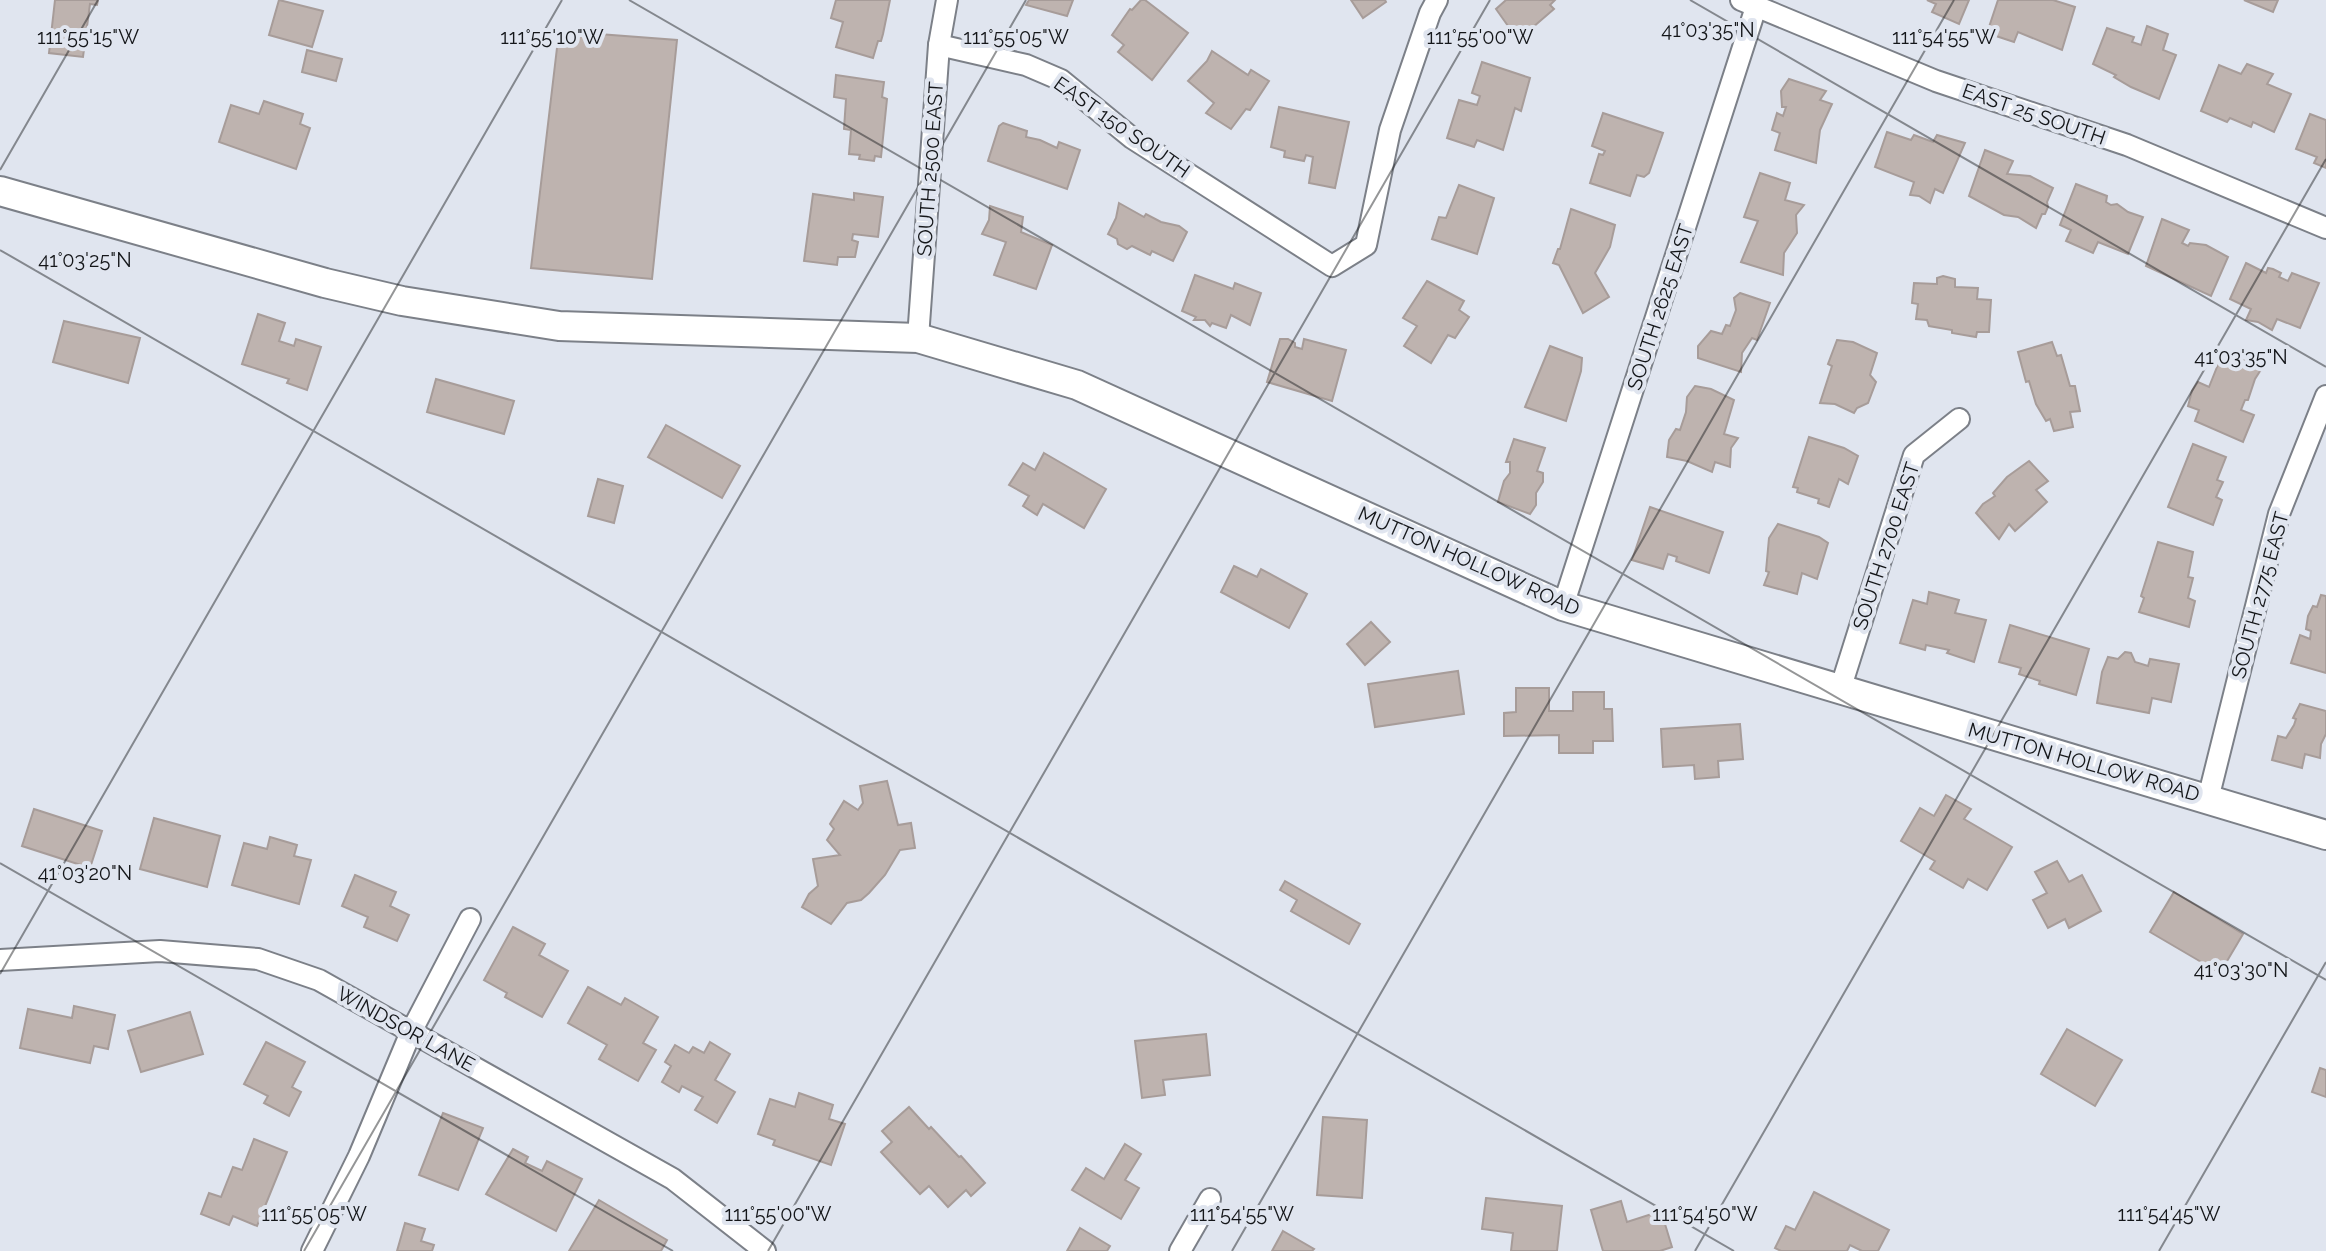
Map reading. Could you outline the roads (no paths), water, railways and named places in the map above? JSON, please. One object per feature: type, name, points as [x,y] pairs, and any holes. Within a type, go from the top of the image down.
[{"type":"street","name":"SOUTH 2500 EAST","points":[[918,338],[939,45],[947,0]]},
{"type":"street","name":"EAST 150 SOUTH","points":[[939,45],[1026,65],[1061,80],[1132,138],[1332,266],[1366,245],[1390,130],[1437,0]]},
{"type":"street","name":"EAST 25 SOUTH","points":[[1749,4],[1936,81],[2127,145],[2326,228]]},
{"type":"street","name":"SOUTH 2625 EAST","points":[[1563,606],[1749,4]]},
{"type":"street","name":"MUTTON HOLLOW ROAD","points":[[0,191],[325,283],[402,301],[559,326],[918,338],[1077,385],[1563,606],[2326,835]]},
{"type":"street","name":"SOUTH 2775 EAST","points":[[2208,799],[2279,514],[2326,396]]},
{"type":"street","name":"SOUTH 2700 EAST","points":[[1840,690],[1914,455],[1959,419]]},
{"type":"street","points":[[312,1251],[359,1156],[411,1032],[470,919]]},
{"type":"street","name":"WINDSOR LANE","points":[[0,960],[160,951],[258,959],[319,980],[673,1179],[765,1251]]},
{"type":"street","points":[[1180,1251],[1210,1199]]}]
